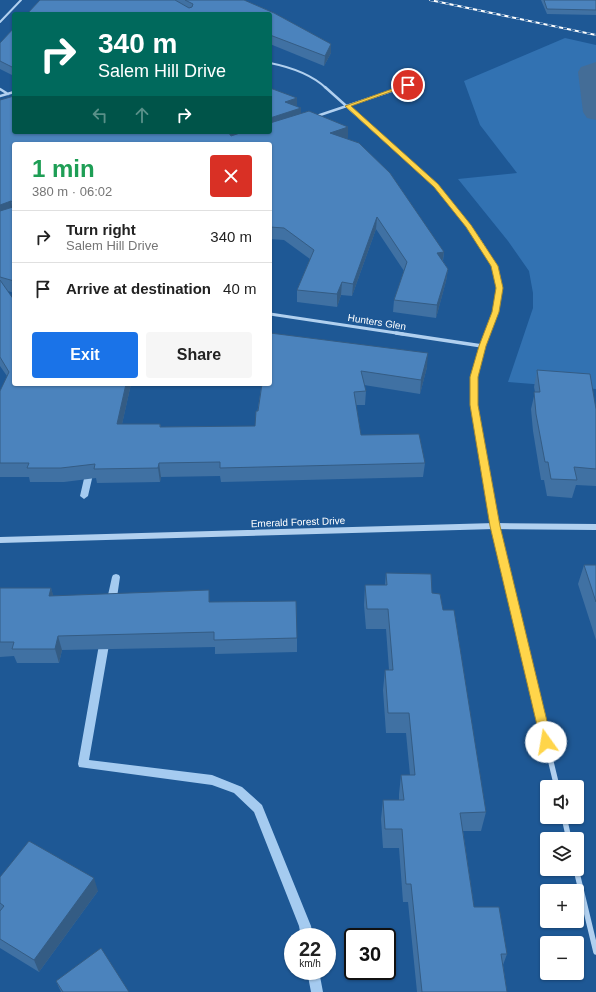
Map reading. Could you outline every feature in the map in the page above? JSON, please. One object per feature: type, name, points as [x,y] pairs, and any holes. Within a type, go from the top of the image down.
[{"type":"street","points":[[0,22],[21,0]]},
{"type":"street","points":[[272,63],[284,66],[318,80],[348,106],[436,186],[468,226],[495,266],[499,288],[496,312],[482,346],[474,377],[474,405],[495,526],[555,780]]},
{"type":"street","points":[[312,118],[408,85],[418,76]]},
{"type":"street","points":[[0,89],[8,94]]},
{"type":"street","points":[[0,96],[12,93]]},
{"type":"street","name":"Hunters Glen","points":[[272,314],[482,346]]},
{"type":"street","name":"Emerald Forest Drive","points":[[0,540],[495,526],[596,527]]},
{"type":"street","points":[[578,876],[596,952]]},
{"type":"shaded area","points":[[565,38],[596,45],[596,389],[508,382],[533,308],[533,293],[529,271],[508,241],[458,179],[517,173],[480,125],[464,81]]},
{"type":"building","points":[[40,0],[175,0],[189,8],[192,7],[193,4],[185,0],[244,0],[272,12],[29,12]]},
{"type":"building","points":[[544,0],[596,0],[596,10],[547,9]]},
{"type":"building","points":[[272,12],[331,44],[325,56],[272,36]]},
{"type":"building","points":[[12,30],[12,67],[0,61],[0,43]]},
{"type":"building","points":[[272,89],[297,98],[285,102],[301,108],[272,117]]},
{"type":"building","points":[[12,97],[12,134],[230,134],[231,136],[237,134],[272,134],[272,122],[309,111],[348,127],[330,133],[359,143],[390,173],[444,252],[437,253],[448,269],[437,305],[394,300],[407,262],[377,217],[353,284],[342,282],[337,294],[297,290],[314,250],[284,228],[272,227],[272,142],[12,142],[12,202],[0,205],[0,100]]},
{"type":"building","points":[[12,207],[12,280],[0,277],[0,211]]},
{"type":"building","points":[[0,280],[12,297],[12,386],[126,386],[117,424],[160,424],[160,427],[255,426],[256,411],[258,411],[262,386],[272,386],[272,333],[428,353],[421,380],[361,371],[366,391],[354,392],[361,435],[419,434],[425,463],[220,468],[220,462],[159,463],[158,468],[94,469],[95,464],[61,468],[27,468],[29,463],[0,463],[0,391],[9,372],[0,357]]},
{"type":"building","points":[[537,370],[590,374],[596,409],[596,469],[574,467],[577,480],[551,479],[548,462],[545,462],[536,414],[534,392],[540,392]]},
{"type":"building","points":[[584,565],[596,565],[596,602]]},
{"type":"building","points":[[386,573],[431,574],[432,593],[440,594],[443,610],[454,610],[486,812],[460,813],[474,907],[499,907],[507,954],[501,954],[507,992],[422,992],[411,884],[406,884],[402,829],[385,829],[383,800],[404,800],[401,775],[415,775],[409,713],[388,713],[385,670],[393,670],[388,609],[367,609],[365,585],[387,585]]},
{"type":"building","points":[[0,588],[51,588],[49,596],[209,590],[209,602],[296,601],[297,638],[214,640],[214,632],[58,636],[55,649],[12,649],[14,642],[0,642]]},
{"type":"building","points":[[29,841],[94,878],[34,960],[0,939],[0,911],[4,906],[0,903],[0,877]]},
{"type":"building","points":[[101,948],[129,992],[63,992],[56,981]]},
{"type":"waterway","points":[[596,69],[590,72],[596,112]]},
{"type":"waterway","points":[[84,496],[90,470]]},
{"type":"waterway","points":[[111,604],[116,577]]},
{"type":"waterway","points":[[105,639],[83,764],[212,780],[238,790],[258,809],[305,928]]},
{"type":"waterway","points":[[315,980],[317,992]]},
{"type":"railway","points":[[430,0],[596,35]]},
{"type":"route","points":[[408,85],[348,106],[436,186],[468,226],[495,266],[499,288],[496,312],[482,346],[474,377],[474,405],[495,526],[546,742]]}]
